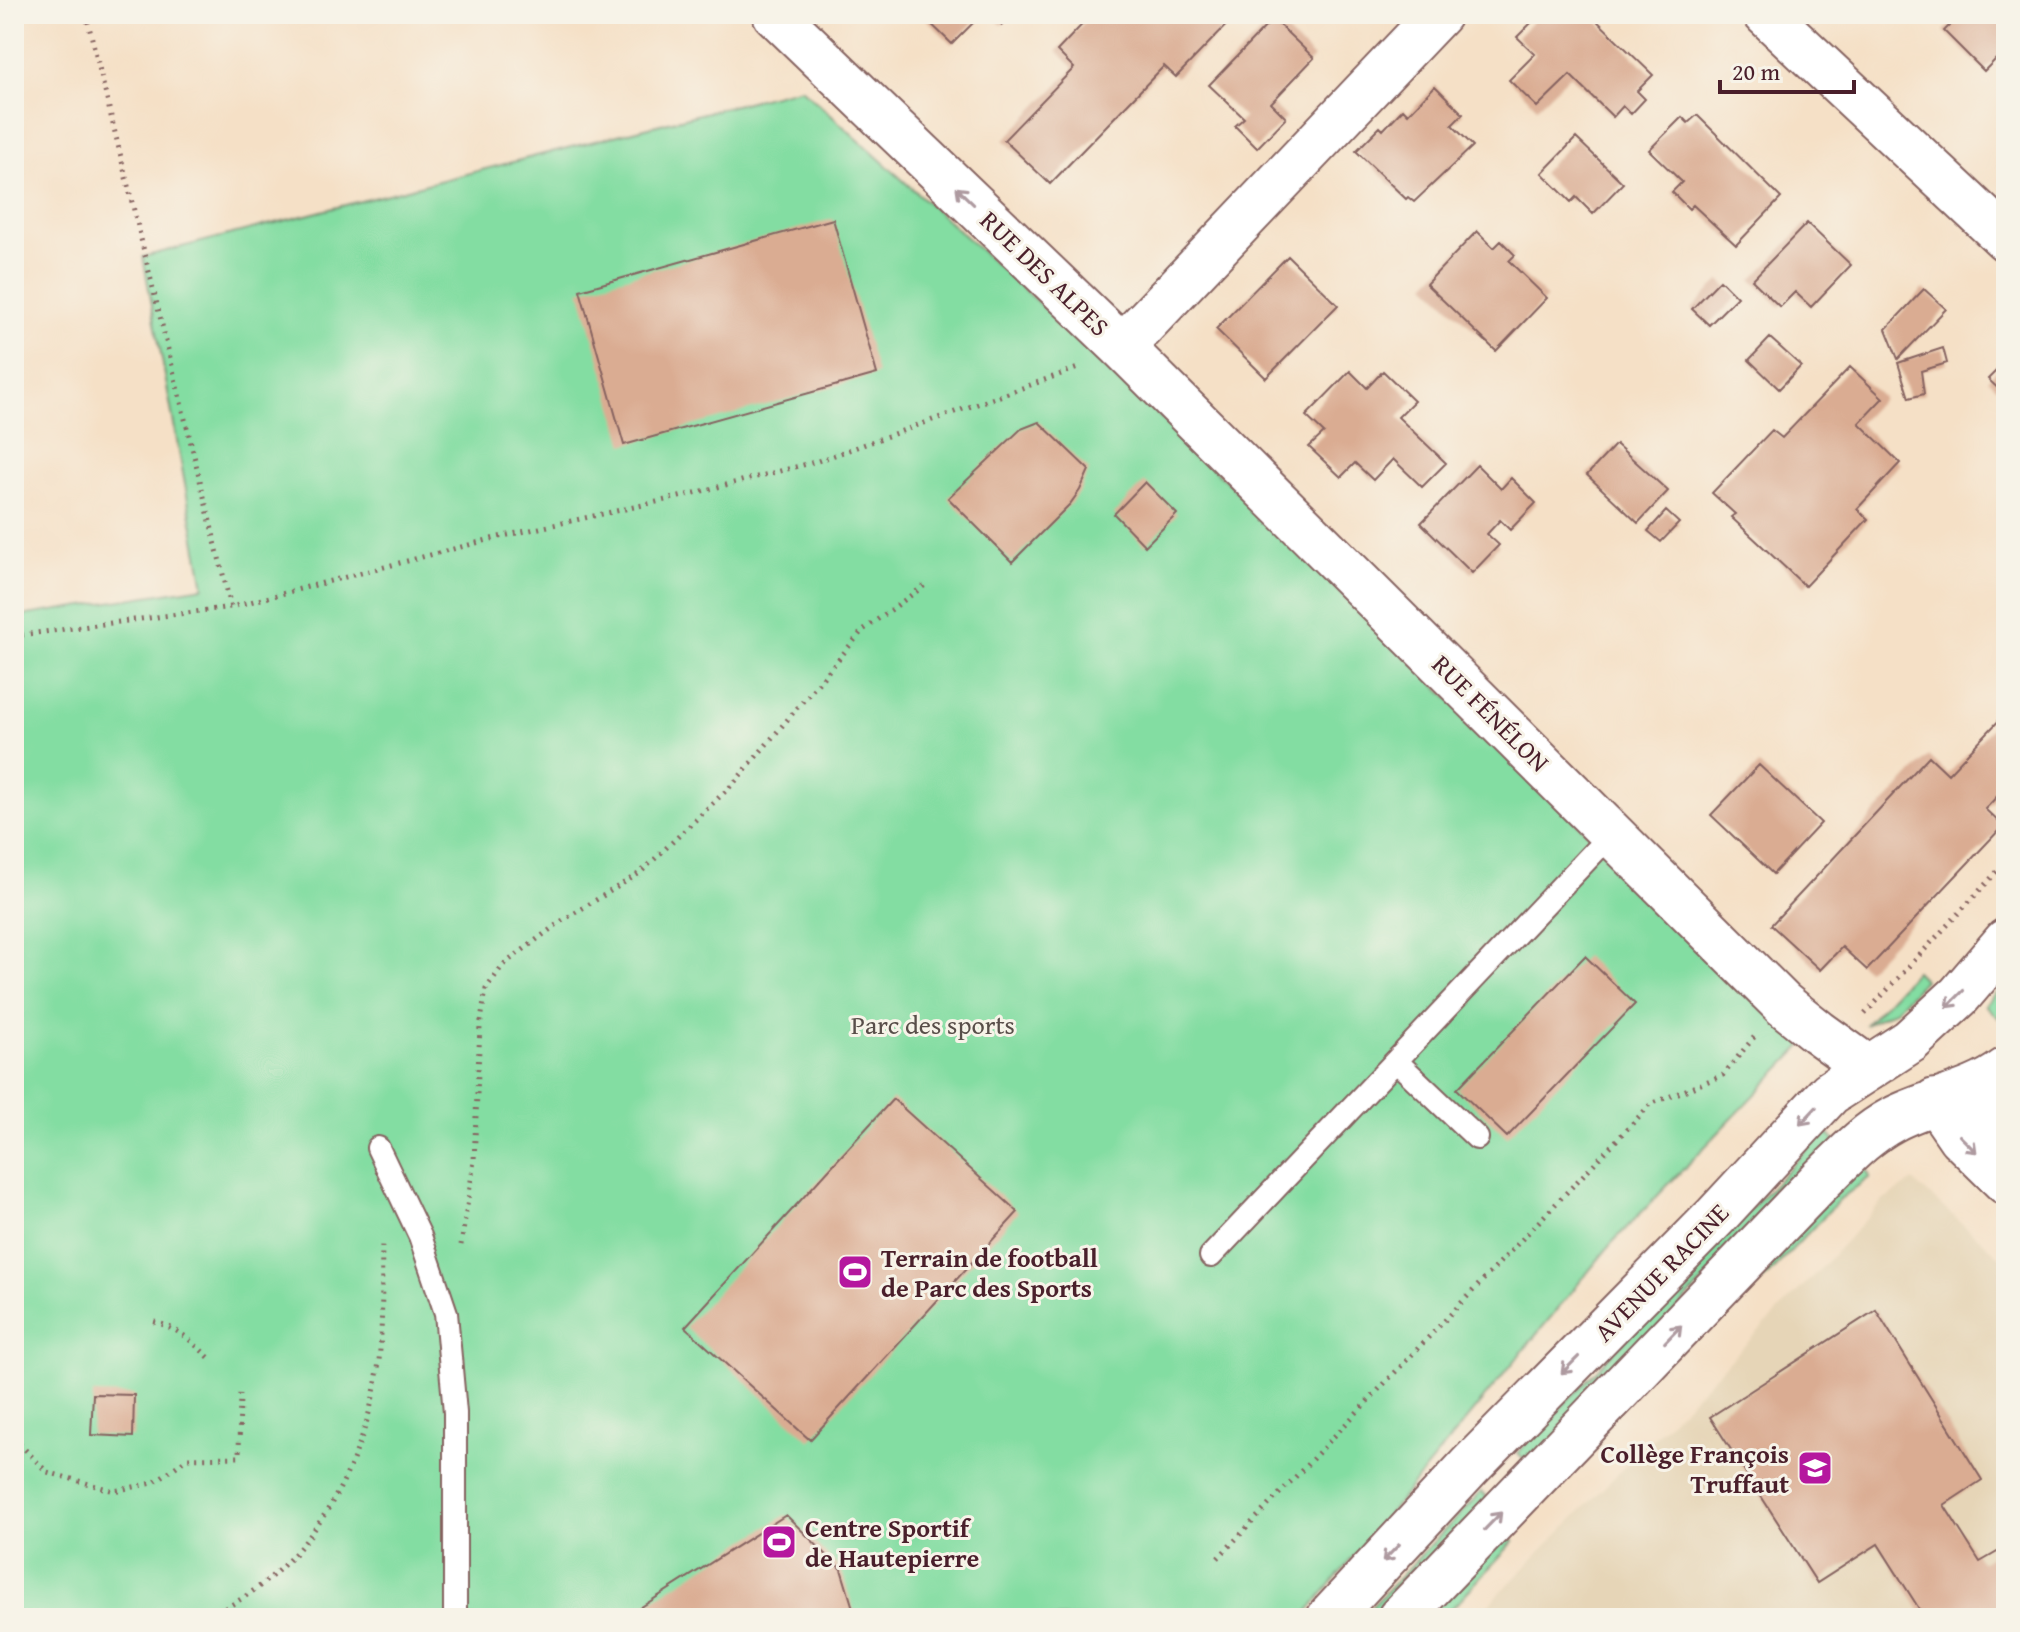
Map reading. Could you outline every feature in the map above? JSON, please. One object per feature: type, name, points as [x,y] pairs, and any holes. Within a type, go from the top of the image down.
[{"type":"street","name":"RUE DES ALPES","points":[[775,14],[1122,347],[1439,14]]},
{"type":"street","points":[[1766,14],[2006,239]]},
{"type":"street","name":"RUE FÉNÉLON","points":[[1122,347],[1783,1004],[1851,1055],[1936,1102]]},
{"type":"street","name":"AVENUE RACINE","points":[[1329,1618],[1470,1466],[1716,1216],[1830,1093],[1851,1055],[1920,1032],[1959,996],[2006,941]]},
{"type":"street","name":"AVENUE RACINE","points":[[1400,1618],[1820,1181],[1872,1132],[1894,1119],[1970,1091],[2006,1070]]},
{"type":"street","points":[[1936,1102],[1980,1110],[2006,1126]]},
{"type":"street","points":[[1936,1102],[1960,1137],[2006,1182]]},
{"type":"lane","points":[[1211,1256],[1612,833]]},
{"type":"lane","points":[[1397,1062],[1477,1138]]},
{"type":"lane","points":[[378,1148],[420,1236],[446,1313],[455,1413],[455,1618]]},
{"type":"path","points":[[86,14],[231,607]]},
{"type":"path","points":[[14,636],[231,607],[499,537],[679,497],[815,462],[1087,365],[1122,347]]},
{"type":"path","points":[[441,1298],[459,1257],[474,1161],[480,1027],[486,989],[503,965],[560,922],[640,873],[734,783],[863,630],[928,583]]},
{"type":"path","points":[[1851,1055],[2006,862]]},
{"type":"path","points":[[1218,1558],[1651,1104],[1723,1075],[1783,1004]]},
{"type":"path","points":[[203,1618],[259,1589],[285,1566],[307,1540],[342,1486],[361,1440],[376,1382],[381,1329],[383,1220],[397,1188]]},
{"type":"path","points":[[154,1322],[171,1326],[213,1361]]},
{"type":"path","points":[[14,1438],[47,1472],[114,1491],[140,1486],[153,1483],[188,1458],[239,1457],[240,1388]]},
{"type":"path","points":[[14,1612],[28,1618]]},
{"type":"shaded area","name":"Collège François Truffaut","points":[[1913,1181],[2006,1262],[2006,1618],[1475,1618],[1823,1266],[1881,1202]]},
{"type":"green space","name":"Parc des sports","points":[[801,88],[1105,363],[1804,1044],[1611,1244],[1303,1618],[14,1618],[14,617],[204,587],[143,257]]},
{"type":"green space","points":[[1915,971],[1924,980],[1894,1011],[1865,1025]]},
{"type":"green space","points":[[2006,983],[2006,1025],[1985,1005]]},
{"type":"green space","points":[[1825,1131],[1836,1142],[1529,1465],[1517,1453]]},
{"type":"green space","points":[[1865,1167],[1870,1177],[1840,1199],[1749,1295],[1737,1284]]},
{"type":"green space","points":[[1481,1492],[1494,1504],[1385,1618],[1361,1618]]},
{"type":"green space","points":[[1502,1531],[1514,1541],[1443,1618],[1419,1618]]},
{"type":"building","points":[[921,14],[982,14],[952,44]]},
{"type":"building","points":[[991,14],[1012,14],[1002,25]]},
{"type":"building","points":[[1092,14],[1113,14],[1120,20],[1126,14],[1237,14],[1176,77],[1164,66],[1050,184],[1004,140],[1074,68],[1057,51]]},
{"type":"building","points":[[1540,14],[1590,14],[1653,75],[1637,91],[1645,99],[1631,114],[1623,106],[1613,117],[1570,75],[1537,107],[1509,80],[1535,54],[1517,37]]},
{"type":"building","points":[[1961,14],[2006,14],[2006,49],[1984,71],[1944,31]]},
{"type":"building","points":[[1273,19],[1314,58],[1271,103],[1286,118],[1257,148],[1235,126],[1244,118],[1209,85]]},
{"type":"building","points":[[1435,86],[1463,114],[1452,125],[1473,146],[1414,202],[1408,197],[1406,199],[1356,151],[1403,109],[1408,114]]},
{"type":"building","points":[[1697,115],[1781,198],[1736,245],[1693,205],[1689,209],[1672,192],[1682,182],[1649,150],[1682,117],[1688,123]]},
{"type":"building","points":[[1576,138],[1623,183],[1593,214],[1576,197],[1571,202],[1542,173]]},
{"type":"building","points":[[833,219],[877,374],[624,445],[580,290]]},
{"type":"building","points":[[1807,223],[1851,265],[1811,307],[1795,292],[1780,307],[1752,280]]},
{"type":"building","points":[[1477,231],[1494,248],[1501,241],[1515,255],[1509,261],[1547,298],[1496,351],[1426,284]]},
{"type":"building","points":[[1288,256],[1338,305],[1266,378],[1216,329]]},
{"type":"building","points":[[1720,280],[1737,297],[1709,325],[1692,309]]},
{"type":"building","points":[[1924,289],[1946,309],[1898,359],[1886,329]]},
{"type":"building","points":[[1770,338],[1801,366],[1779,389],[1749,360]]},
{"type":"building","points":[[1943,348],[1947,363],[1921,371],[1924,394],[1909,398],[1898,363]]},
{"type":"building","points":[[2006,361],[2006,396],[1988,379]]},
{"type":"building","points":[[1850,367],[1883,398],[1859,423],[1900,463],[1857,509],[1868,519],[1805,586],[1731,517],[1735,514],[1712,493],[1772,430],[1782,438]]},
{"type":"building","points":[[1350,371],[1367,388],[1383,371],[1414,401],[1398,417],[1446,463],[1422,487],[1393,459],[1373,480],[1355,463],[1341,477],[1309,447],[1324,433],[1306,416]]},
{"type":"building","points":[[1039,422],[1089,470],[1070,504],[1012,562],[948,498],[1021,429]]},
{"type":"building","points":[[1616,444],[1668,491],[1638,523],[1587,475]]},
{"type":"building","points":[[1477,465],[1501,489],[1511,478],[1536,503],[1510,530],[1500,520],[1487,534],[1499,545],[1472,573],[1421,523]]},
{"type":"building","points":[[1145,482],[1177,514],[1145,546],[1114,514]]},
{"type":"building","points":[[1666,511],[1679,523],[1661,542],[1648,531]]},
{"type":"building","points":[[2006,713],[2006,787],[1985,809],[2003,826],[1867,970],[1842,947],[1820,970],[1771,925],[1929,756],[1948,774]]},
{"type":"building","points":[[1759,765],[1821,823],[1773,874],[1711,815]]},
{"type":"building","points":[[1585,956],[1635,1004],[1507,1137],[1457,1089]]},
{"type":"building","name":"Terrain de football de Parc des Sports","points":[[893,1099],[1018,1212],[810,1440],[685,1327]]},
{"type":"building","points":[[1876,1310],[1982,1480],[1944,1505],[1980,1562],[2006,1547],[2006,1618],[1925,1618],[1878,1544],[1817,1583],[1710,1417]]},
{"type":"building","points":[[93,1394],[134,1395],[133,1437],[91,1435]]},
{"type":"building","name":"Centre Sportif de Hautepierre","points":[[786,1515],[841,1569],[856,1618],[624,1618]]},
{"type":"place","name":"Terrain de football de Parc des Sports","points":[[855,1272]]},
{"type":"place","name":"Collège François Truffaut","points":[[1815,1468]]},
{"type":"place","name":"Centre Sportif de Hautepierre","points":[[779,1542]]}]
